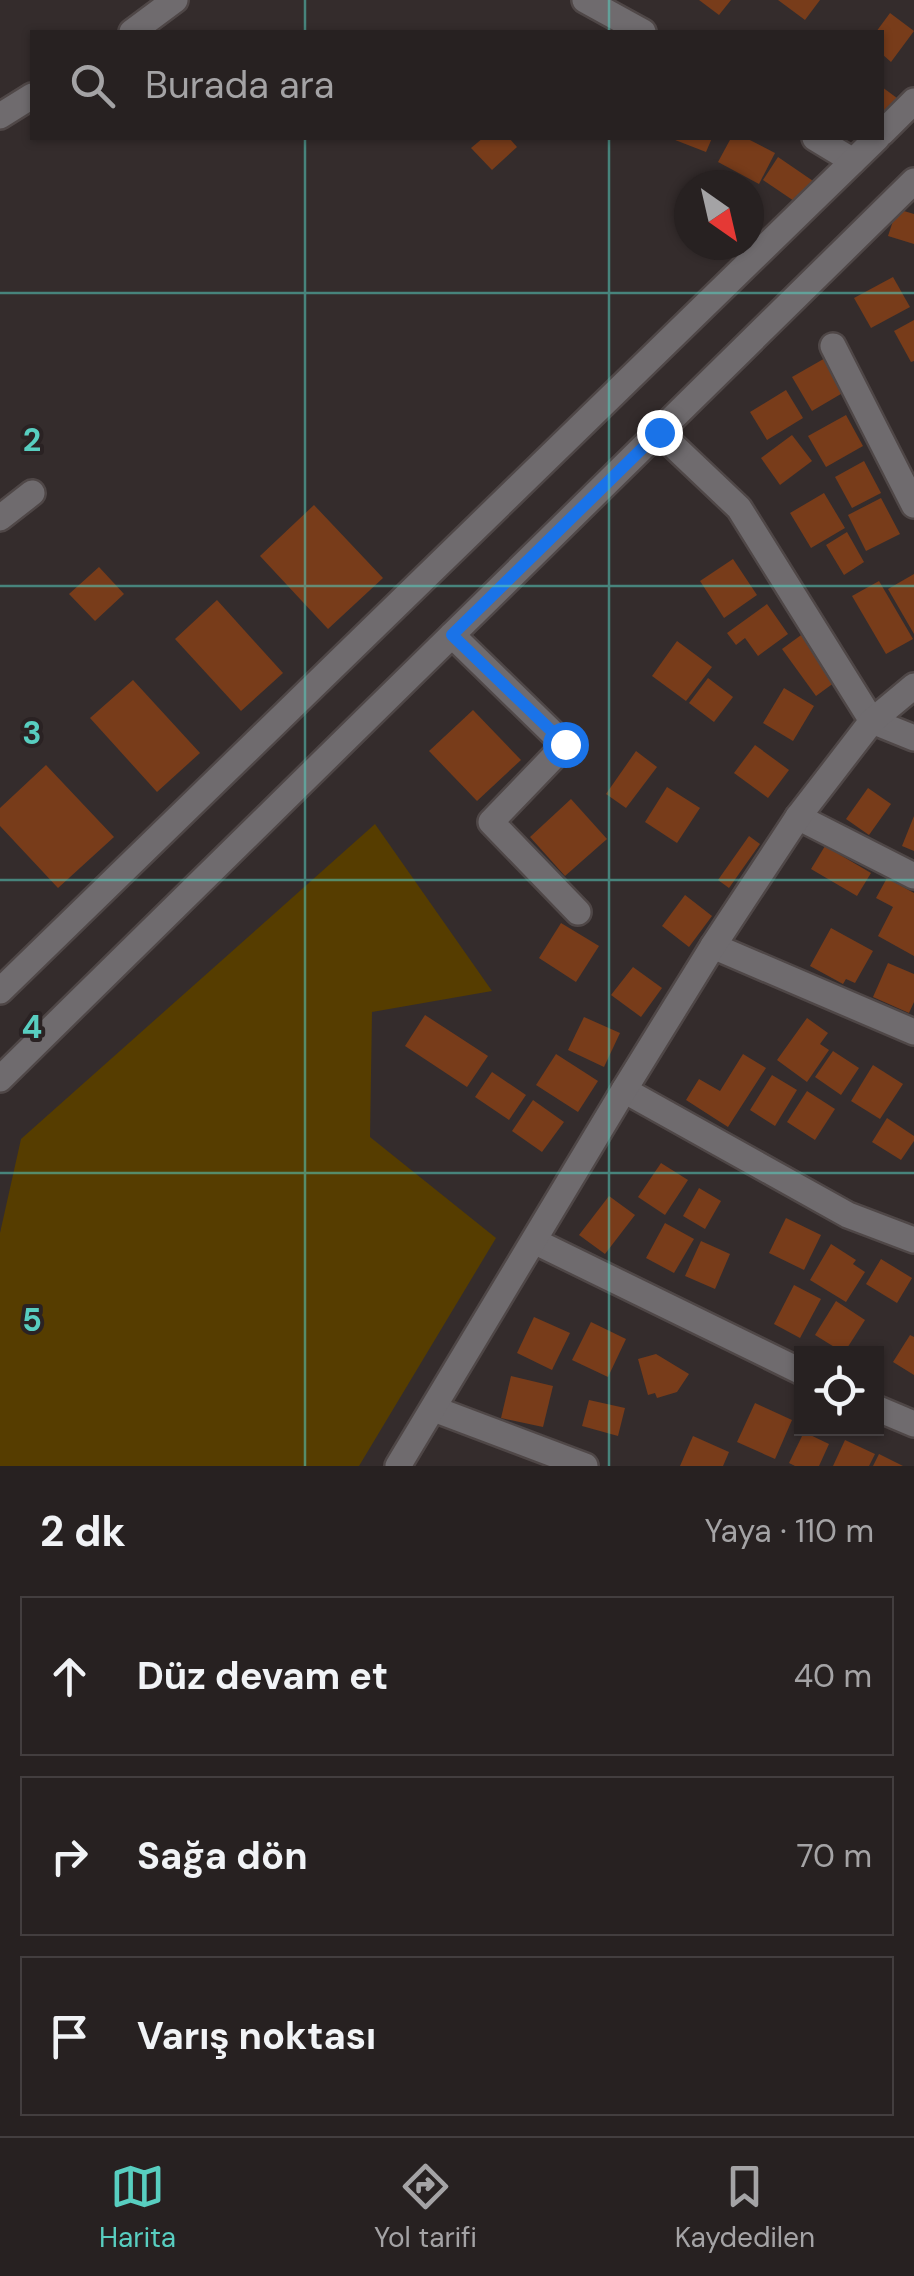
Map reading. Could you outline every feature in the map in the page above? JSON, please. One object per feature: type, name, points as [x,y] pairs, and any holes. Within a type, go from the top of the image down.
[{"type":"street","points":[[135,30],[175,0]]},
{"type":"street","points":[[585,0],[639,30]]},
{"type":"street","points":[[0,116],[30,97]]},
{"type":"street","points":[[884,130],[914,101]]},
{"type":"street","points":[[818,140],[852,162]]},
{"type":"street","points":[[0,991],[874,140]]},
{"type":"street","points":[[0,1079],[914,181]]},
{"type":"street","points":[[833,346],[914,505]]},
{"type":"street","points":[[659,432],[739,508],[872,722],[914,738]]},
{"type":"street","points":[[0,518],[32,494]]},
{"type":"street","points":[[452,635],[565,744],[491,822],[578,912]]},
{"type":"street","points":[[398,1466],[624,1090],[798,817],[872,722],[914,686]]},
{"type":"street","points":[[798,817],[914,876]]},
{"type":"street","points":[[713,946],[914,1032]]},
{"type":"street","points":[[624,1090],[848,1215],[914,1240]]},
{"type":"street","points":[[534,1242],[794,1368]]},
{"type":"street","points":[[434,1409],[585,1466]]},
{"type":"street","points":[[884,1411],[914,1424]]},
{"type":"shaded area","points":[[375,824],[492,991],[372,1012],[370,1137],[496,1238],[359,1466],[0,1466],[0,1233],[21,1139]]},
{"type":"building","points":[[699,0],[731,0],[719,15]]},
{"type":"building","points":[[778,0],[820,0],[805,20]]},
{"type":"building","points":[[890,13],[914,31],[891,62],[884,56],[884,30],[877,30]]},
{"type":"building","points":[[884,88],[901,101],[884,124]]},
{"type":"building","points":[[481,140],[511,140],[517,147],[492,170],[471,148]]},
{"type":"building","points":[[675,140],[711,140],[706,152]]},
{"type":"building","points":[[730,140],[750,140],[775,153],[764,174],[764,170],[733,170],[718,162]]},
{"type":"building","points":[[778,157],[816,183],[797,203],[764,178]]},
{"type":"building","points":[[897,209],[914,214],[914,244],[888,236]]},
{"type":"building","points":[[893,277],[910,307],[871,328],[854,298]]},
{"type":"building","points":[[914,320],[914,361],[911,362],[894,331]]},
{"type":"building","points":[[827,357],[846,391],[812,411],[792,377]]},
{"type":"building","points":[[786,390],[803,418],[767,440],[750,412]]},
{"type":"building","points":[[846,415],[863,446],[826,467],[808,436]]},
{"type":"building","points":[[792,435],[812,461],[780,485],[761,458]]},
{"type":"building","points":[[864,461],[881,493],[852,508],[835,477]]},
{"type":"building","points":[[824,493],[845,528],[811,548],[790,513]]},
{"type":"building","points":[[881,498],[900,534],[866,551],[848,515]]},
{"type":"building","points":[[314,505],[383,578],[328,629],[260,556]]},
{"type":"building","points":[[847,532],[864,562],[844,575],[826,545]]},
{"type":"building","points":[[733,559],[757,595],[724,618],[700,581]]},
{"type":"building","points":[[99,567],[124,594],[95,621],[69,594]]},
{"type":"building","points":[[914,574],[914,634],[888,589]]},
{"type":"building","points":[[879,581],[913,639],[886,654],[852,596]]},
{"type":"building","points":[[217,600],[283,673],[241,711],[175,639]]},
{"type":"building","points":[[767,604],[788,634],[758,656],[745,638],[736,645],[727,633]]},
{"type":"building","points":[[808,630],[842,677],[816,696],[782,649]]},
{"type":"building","points":[[677,641],[712,667],[686,701],[652,676]]},
{"type":"building","points":[[708,678],[733,697],[714,722],[689,703]]},
{"type":"building","points":[[133,680],[200,753],[157,792],[90,718]]},
{"type":"building","points":[[784,688],[814,706],[793,741],[763,723]]},
{"type":"building","points":[[473,710],[521,760],[477,801],[429,751]]},
{"type":"building","points":[[755,745],[789,770],[768,798],[734,773]]},
{"type":"building","points":[[636,751],[657,767],[626,808],[606,794]]},
{"type":"building","points":[[46,765],[114,837],[58,888],[0,826],[0,808]]},
{"type":"building","points":[[667,787],[700,808],[677,843],[645,822]]},
{"type":"building","points":[[868,788],[891,804],[869,835],[846,819]]},
{"type":"building","points":[[571,799],[607,839],[565,876],[530,837]]},
{"type":"building","points":[[914,816],[914,851],[902,846]]},
{"type":"building","points":[[749,836],[760,844],[729,888],[718,880]]},
{"type":"building","points":[[825,846],[871,873],[857,896],[811,869]]},
{"type":"building","points":[[887,878],[914,893],[914,956],[878,936],[893,907],[876,898]]},
{"type":"building","points":[[685,895],[712,916],[689,947],[662,926]]},
{"type":"building","points":[[561,923],[599,946],[576,982],[539,958]]},
{"type":"building","points":[[831,928],[873,951],[855,983],[846,979],[843,984],[810,966]]},
{"type":"building","points":[[888,963],[914,974],[914,1002],[909,1013],[873,997]]},
{"type":"building","points":[[633,967],[662,988],[641,1017],[611,995]]},
{"type":"building","points":[[425,1015],[488,1056],[467,1087],[405,1046]]},
{"type":"building","points":[[584,1017],[620,1033],[604,1067],[568,1050]]},
{"type":"building","points":[[807,1018],[828,1033],[820,1044],[829,1050],[807,1082],[777,1060]]},
{"type":"building","points":[[833,1051],[859,1068],[841,1095],[815,1077]]},
{"type":"building","points":[[556,1054],[598,1081],[578,1112],[536,1085]]},
{"type":"building","points":[[743,1054],[766,1068],[728,1127],[686,1100],[699,1079],[720,1091]]},
{"type":"building","points":[[873,1065],[903,1084],[880,1119],[851,1101]]},
{"type":"building","points":[[492,1072],[526,1095],[509,1120],[475,1097]]},
{"type":"building","points":[[772,1075],[797,1090],[775,1126],[750,1110]]},
{"type":"building","points":[[807,1091],[835,1109],[815,1140],[787,1122]]},
{"type":"building","points":[[533,1100],[564,1122],[542,1152],[512,1131]]},
{"type":"building","points":[[887,1118],[914,1136],[901,1160],[872,1142]]},
{"type":"building","points":[[661,1163],[688,1180],[665,1215],[638,1197]]},
{"type":"building","points":[[699,1188],[721,1201],[705,1229],[683,1216]]},
{"type":"building","points":[[609,1196],[635,1215],[605,1254],[579,1235]]},
{"type":"building","points":[[786,1218],[821,1235],[804,1270],[769,1253]]},
{"type":"building","points":[[665,1223],[694,1239],[674,1273],[646,1258]]},
{"type":"building","points":[[701,1241],[730,1254],[715,1289],[685,1276]]},
{"type":"building","points":[[831,1244],[856,1260],[853,1264],[865,1272],[846,1302],[810,1280]]},
{"type":"building","points":[[881,1259],[912,1278],[897,1303],[866,1284]]},
{"type":"building","points":[[794,1285],[821,1299],[800,1338],[774,1324]]},
{"type":"building","points":[[836,1301],[865,1320],[848,1346],[833,1346],[815,1335]]},
{"type":"building","points":[[534,1317],[570,1333],[552,1370],[517,1353]]},
{"type":"building","points":[[591,1322],[626,1339],[608,1377],[572,1360]]},
{"type":"building","points":[[910,1335],[914,1337],[914,1375],[893,1362]]},
{"type":"building","points":[[656,1354],[689,1374],[677,1392],[657,1398],[655,1393],[648,1395],[638,1359]]},
{"type":"building","points":[[511,1376],[553,1386],[543,1427],[501,1418]]},
{"type":"building","points":[[589,1400],[625,1408],[618,1436],[582,1426]]},
{"type":"building","points":[[755,1403],[792,1420],[775,1459],[737,1442]]},
{"type":"building","points":[[693,1436],[729,1452],[723,1466],[680,1466]]},
{"type":"building","points":[[802,1436],[829,1444],[819,1466],[789,1463]]},
{"type":"building","points":[[845,1440],[875,1454],[869,1466],[833,1466]]},
{"type":"building","points":[[879,1454],[903,1466],[873,1466]]},
{"type":"route","points":[[565,744],[452,635],[659,432]]}]
